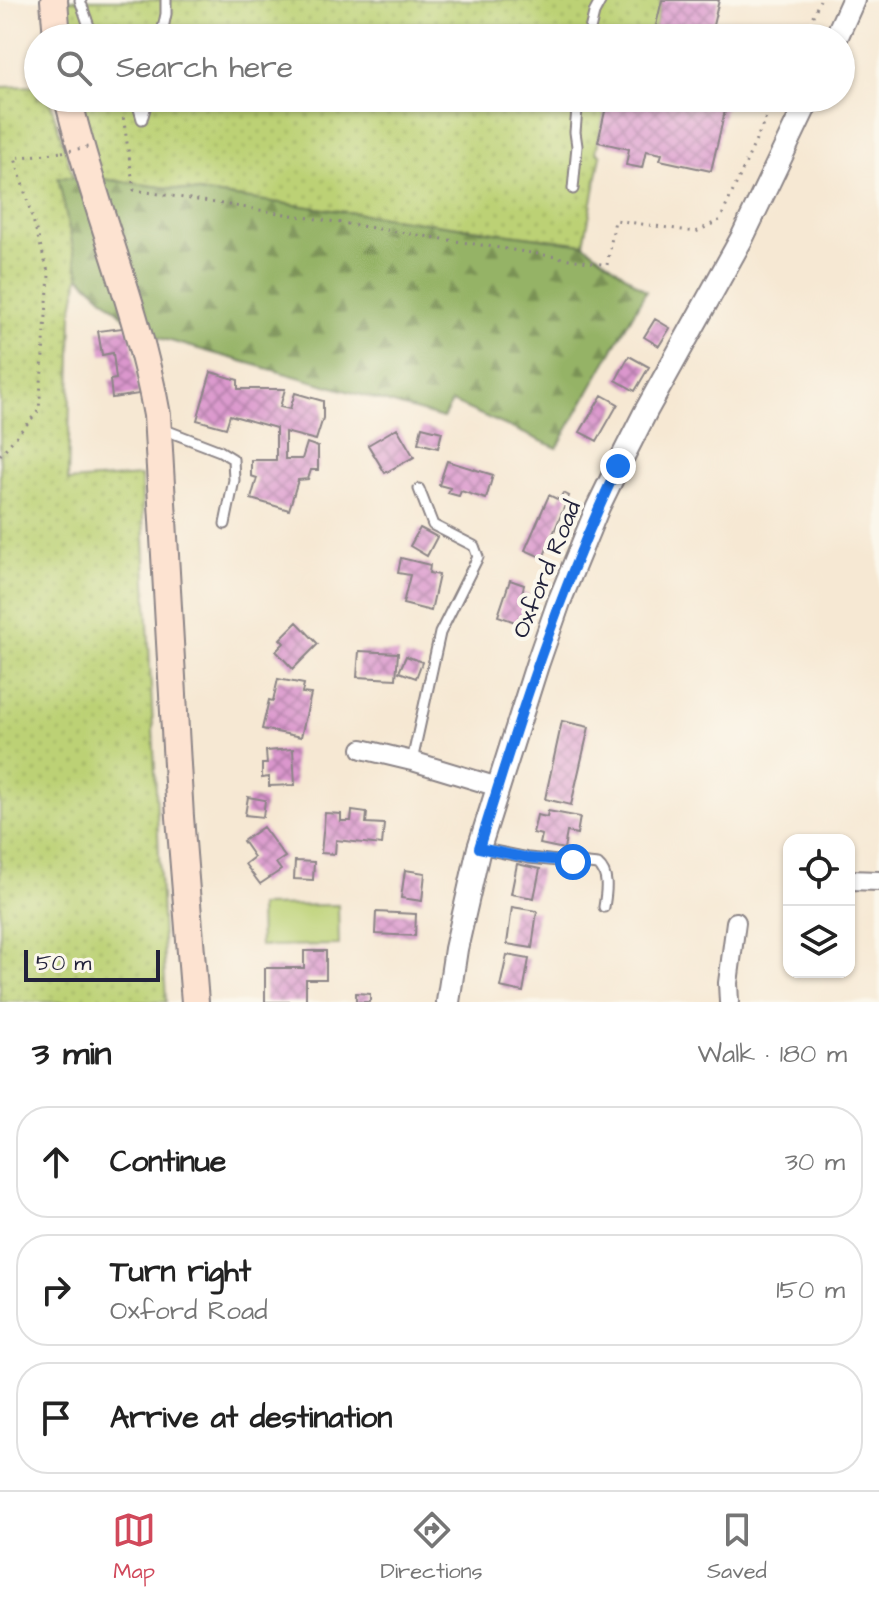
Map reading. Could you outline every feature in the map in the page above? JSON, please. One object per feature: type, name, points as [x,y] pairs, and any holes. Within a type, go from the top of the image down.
[{"type":"main road","points":[[54,0],[56,24]]},
{"type":"main road","points":[[72,112],[85,166],[143,348],[158,427],[180,817],[195,1002]]},
{"type":"street","points":[[842,24],[853,0]]},
{"type":"street","name":"Oxford Road","points":[[448,1002],[456,949],[479,848],[550,627],[598,507],[646,411],[742,238],[802,112]]},
{"type":"street","points":[[362,749],[498,787]]},
{"type":"street","points":[[855,880],[879,881]]},
{"type":"street","points":[[729,1002],[728,983],[736,922]]},
{"type":"lane","points":[[80,0],[88,24]]},
{"type":"lane","points":[[164,24],[166,0]]},
{"type":"lane","points":[[591,24],[601,0]]},
{"type":"lane","points":[[573,189],[577,112]]},
{"type":"lane","points":[[158,427],[233,459],[234,480],[225,524]]},
{"type":"lane","points":[[412,761],[440,633],[478,557],[474,546],[433,525],[419,489]]},
{"type":"lane","points":[[479,848],[529,858],[598,865],[605,875],[604,907]]},
{"type":"path","points":[[809,24],[820,0]]},
{"type":"path","points":[[123,112],[134,190],[607,265],[615,220],[696,232],[720,220],[769,112]]},
{"type":"path","points":[[62,152],[93,146]]},
{"type":"path","points":[[0,455],[39,410],[49,275],[15,158],[56,154]]},
{"type":"green space","points":[[54,0],[662,0],[656,24],[56,24]]},
{"type":"green space","points":[[24,86],[24,112],[53,112],[114,307],[79,276],[72,313],[68,481],[141,476],[166,1002],[0,1002],[0,87]]},
{"type":"green space","points":[[74,112],[605,112],[596,152],[601,155],[584,244],[95,178]]},
{"type":"green space","points":[[58,177],[95,178],[584,244],[646,291],[557,448],[452,402],[443,418],[142,333],[79,275]]},
{"type":"green space","points":[[338,905],[339,945],[260,946],[259,906]]},
{"type":"building","points":[[662,0],[719,0],[713,24],[656,24]]},
{"type":"building","points":[[605,112],[725,112],[711,171],[660,160],[662,154],[646,151],[642,168],[626,165],[629,149],[598,142]]},
{"type":"building","points":[[655,319],[670,328],[659,346],[644,337]]},
{"type":"building","points":[[130,327],[139,394],[112,398],[110,380],[116,379],[113,353],[102,355],[98,331]]},
{"type":"building","points":[[629,356],[649,367],[635,391],[616,380]]},
{"type":"building","points":[[211,372],[238,380],[238,389],[285,389],[280,407],[290,409],[295,393],[323,401],[323,418],[316,440],[285,432],[285,459],[302,459],[307,443],[318,447],[318,470],[311,470],[308,479],[298,480],[289,510],[251,499],[257,478],[251,476],[251,460],[276,460],[276,428],[230,415],[226,428],[197,420]]},
{"type":"building","points":[[602,395],[618,404],[597,441],[580,432]]},
{"type":"building","points":[[422,427],[442,432],[438,448],[418,443]]},
{"type":"building","points":[[397,428],[414,457],[385,473],[368,445]]},
{"type":"building","points":[[447,461],[493,475],[486,499],[461,491],[459,496],[448,493],[450,488],[439,485]]},
{"type":"building","points":[[563,493],[569,496],[543,558],[525,550],[549,495],[559,500]]},
{"type":"building","points":[[420,528],[437,537],[427,556],[410,546]]},
{"type":"building","points":[[401,558],[430,565],[429,573],[439,575],[431,611],[403,604],[410,575],[398,573]]},
{"type":"building","points":[[510,580],[524,585],[522,593],[531,595],[521,624],[498,616]]},
{"type":"building","points":[[297,622],[318,644],[293,669],[276,651],[284,643],[280,639]]},
{"type":"building","points":[[359,651],[398,653],[396,679],[357,677]]},
{"type":"building","points":[[406,656],[422,662],[416,678],[399,672]]},
{"type":"building","points":[[278,679],[304,684],[302,693],[311,694],[301,737],[262,729]]},
{"type":"building","points":[[562,721],[589,727],[571,805],[545,799]]},
{"type":"building","points":[[293,749],[295,785],[269,786],[269,777],[262,778],[262,764],[267,764],[266,751]]},
{"type":"building","points":[[248,797],[265,800],[263,817],[245,815]]},
{"type":"building","points":[[352,811],[367,813],[366,823],[384,824],[382,845],[336,840],[335,854],[321,853],[325,813],[341,814],[341,821],[351,821]]},
{"type":"building","points":[[548,811],[580,817],[577,834],[567,832],[564,849],[540,844],[542,835],[533,833],[537,815],[547,817]]},
{"type":"building","points":[[263,827],[285,857],[276,863],[281,870],[260,884],[245,864],[254,857],[243,841]]},
{"type":"building","points":[[295,861],[314,862],[313,880],[294,879]]},
{"type":"building","points":[[517,864],[540,869],[534,898],[511,894]]},
{"type":"building","points":[[405,870],[425,873],[422,901],[401,898]]},
{"type":"building","points":[[512,907],[537,911],[532,948],[507,944]]},
{"type":"building","points":[[376,912],[416,914],[415,936],[375,934]]},
{"type":"building","points":[[304,951],[326,951],[326,979],[306,979],[306,1002],[265,1002],[265,968],[304,968]]},
{"type":"building","points":[[507,955],[529,959],[523,992],[500,987]]},
{"type":"building","points":[[356,993],[370,994],[370,1002],[356,1002]]},
{"type":"route","points":[[573,862],[508,855],[479,848],[559,602],[618,466]]}]
